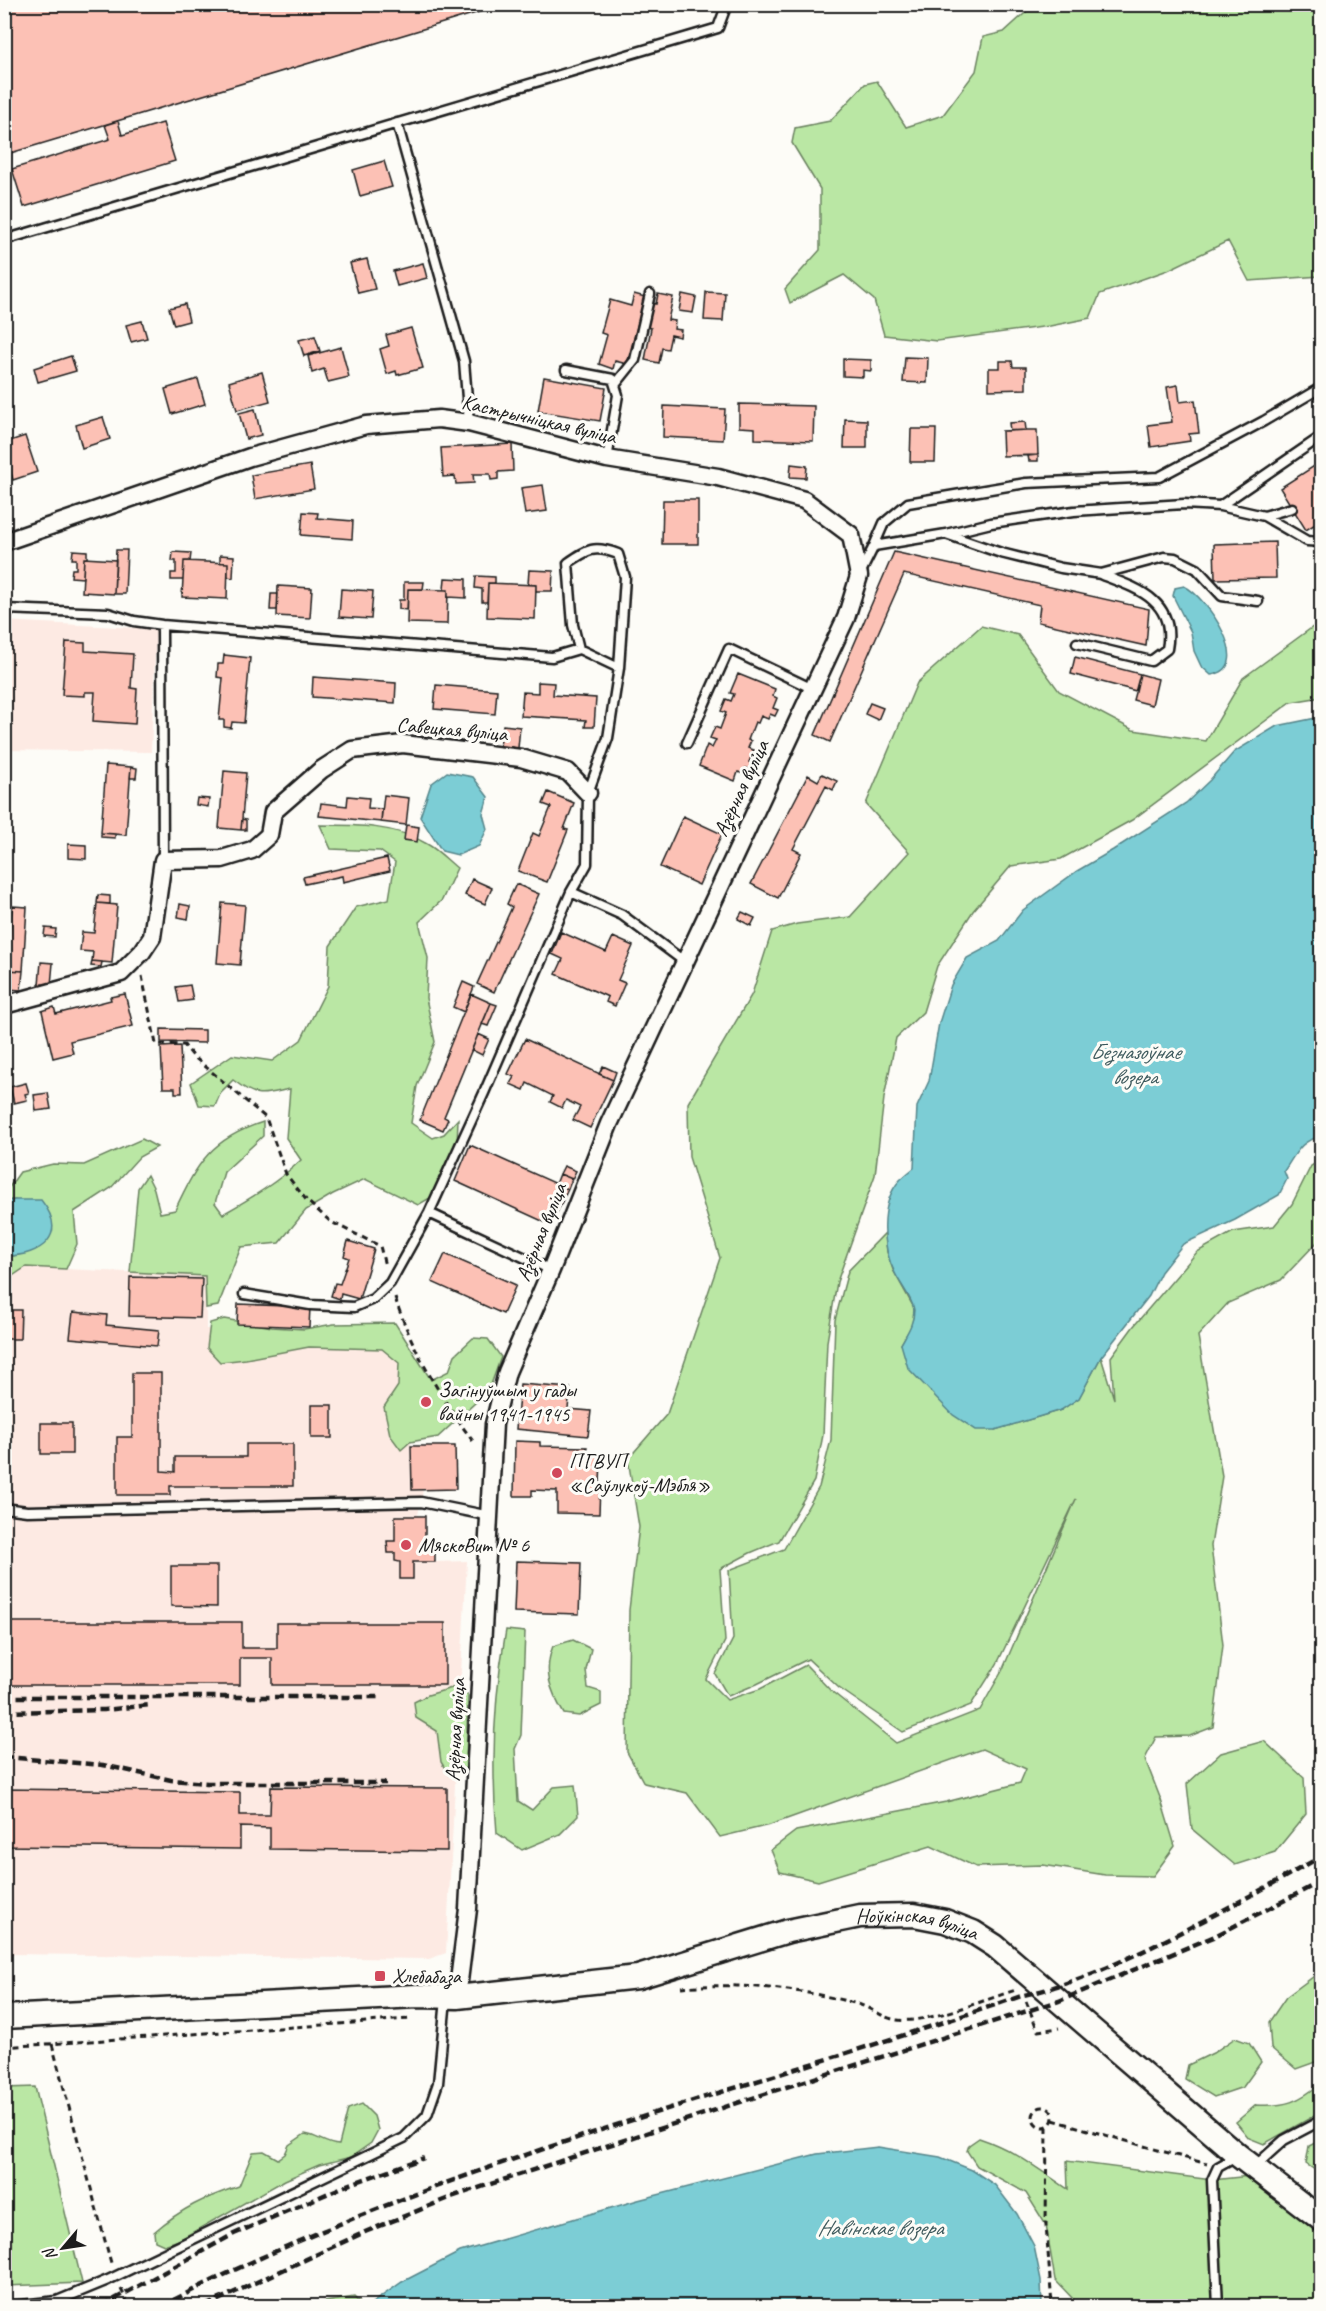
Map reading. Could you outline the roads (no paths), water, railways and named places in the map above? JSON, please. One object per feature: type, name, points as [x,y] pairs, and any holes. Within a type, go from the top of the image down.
[{"type":"main road","name":"Ноўкінская вуліца","points":[[4,2017],[452,1996],[638,1977],[788,1931],[860,1916],[914,1914],[945,1921],[973,1932],[995,1946],[1246,2161],[1322,2220]]},
{"type":"street","name":"Кастрычніцкая вуліца","points":[[4,542],[250,457],[366,425],[439,419],[469,423],[607,459],[718,477],[804,500],[850,535]]},
{"type":"street","name":"Азёрная вуліца","points":[[452,1996],[468,1909],[494,1424],[507,1372],[551,1270],[609,1124],[846,618],[859,576],[850,535]]},
{"type":"street","name":"Савецкая вуліца","points":[[163,860],[222,859],[252,850],[269,836],[273,812],[321,770],[352,750],[404,744],[521,758],[568,772],[588,793]]},
{"type":"street","points":[[4,1005],[121,973],[152,937],[163,860]]},
{"type":"lane","points":[[4,240],[718,28],[727,4]]},
{"type":"lane","points":[[397,123],[464,361],[469,423]]},
{"type":"lane","points":[[615,385],[635,360],[650,294]]},
{"type":"lane","points":[[566,370],[613,379],[618,395],[607,459]]},
{"type":"lane","points":[[859,576],[884,523],[908,503],[1026,483],[1159,477],[1322,387]]},
{"type":"lane","points":[[1220,506],[1322,436]]},
{"type":"lane","points":[[874,546],[946,534],[991,523],[1074,511],[1184,504],[1220,506],[1264,516],[1307,541],[1322,542]]},
{"type":"lane","points":[[1264,516],[1292,508]]},
{"type":"lane","points":[[946,534],[1001,553],[1101,574],[1139,590],[1161,607],[1170,632],[1167,649],[1151,661],[1077,643]]},
{"type":"lane","points":[[244,1294],[310,1305],[354,1307],[373,1299],[390,1283],[429,1213],[571,892],[587,864],[588,793],[608,738],[619,668],[625,577],[618,554],[602,548],[586,550],[568,563],[573,625],[579,649]]},
{"type":"lane","points":[[1101,574],[1164,556],[1175,558],[1197,569],[1222,596],[1258,601]]},
{"type":"lane","points":[[4,609],[108,612],[134,621],[162,625],[552,657],[579,649],[619,668]]},
{"type":"lane","points":[[162,625],[163,860]]},
{"type":"lane","points":[[687,743],[729,649],[813,689]]},
{"type":"lane","points":[[571,892],[622,915],[685,962]]},
{"type":"lane","points":[[429,1213],[551,1270]]},
{"type":"lane","points":[[4,1508],[39,1510],[421,1502],[490,1516]]},
{"type":"lane","points":[[13,2306],[57,2301],[108,2280],[405,2138],[427,2115],[438,2084],[452,1996]]},
{"type":"lane","points":[[1218,2307],[1212,2180],[1218,2167],[1246,2161],[1322,2120]]},
{"type":"water","points":[[1184,586],[1204,603],[1223,632],[1229,660],[1224,670],[1211,675],[1201,666],[1194,651],[1191,632],[1173,596],[1175,588]]},
{"type":"water","name":"Безназоўнае возера","points":[[1321,717],[1321,1138],[1309,1140],[1295,1154],[1284,1171],[1287,1179],[1279,1195],[1235,1220],[1183,1244],[1161,1272],[1149,1296],[1101,1357],[1079,1398],[1061,1410],[995,1430],[976,1430],[953,1415],[908,1368],[901,1344],[908,1332],[914,1310],[891,1263],[885,1239],[886,1213],[893,1190],[900,1180],[914,1168],[917,1107],[929,1081],[939,1023],[951,985],[967,958],[999,941],[1023,910],[1077,871],[1186,803],[1234,752],[1277,726]]},
{"type":"water","points":[[447,772],[473,777],[488,797],[483,814],[487,829],[479,846],[458,855],[442,851],[420,817],[431,784]]},
{"type":"water","points":[[41,1200],[49,1212],[52,1233],[40,1248],[18,1255],[5,1256],[5,1201]]},
{"type":"water","name":"Навінскае возера","points":[[878,2147],[940,2157],[972,2170],[995,2185],[1017,2214],[1034,2246],[1041,2280],[1042,2306],[368,2306],[402,2282],[460,2252],[638,2200],[817,2154]]},
{"type":"railway","points":[[4,1697],[379,1697]]},
{"type":"railway","points":[[4,1712],[104,1710],[151,1705]]},
{"type":"railway","points":[[4,1757],[103,1765],[171,1780],[207,1783],[386,1783]]},
{"type":"railway","points":[[162,2306],[265,2256],[371,2212],[478,2172],[1088,1975],[1169,1938],[1322,1856]]},
{"type":"railway","points":[[205,2306],[365,2232],[454,2196],[783,2088],[1059,2001],[1215,1936],[1322,1881]]},
{"type":"railway","points":[[102,2306],[234,2234],[345,2186],[424,2158]]},
{"type":"place","name":"Загінуўшым у гады вайны 1941-1945","points":[[426,1402]]},
{"type":"place","name":"ПГВУП «Саўлукоў-Мэбля»","points":[[557,1473]]},
{"type":"place","name":"МяскоВит № 6","points":[[406,1545]]},
{"type":"place","name":"Хлебабаза","points":[[380,1976]]}]
